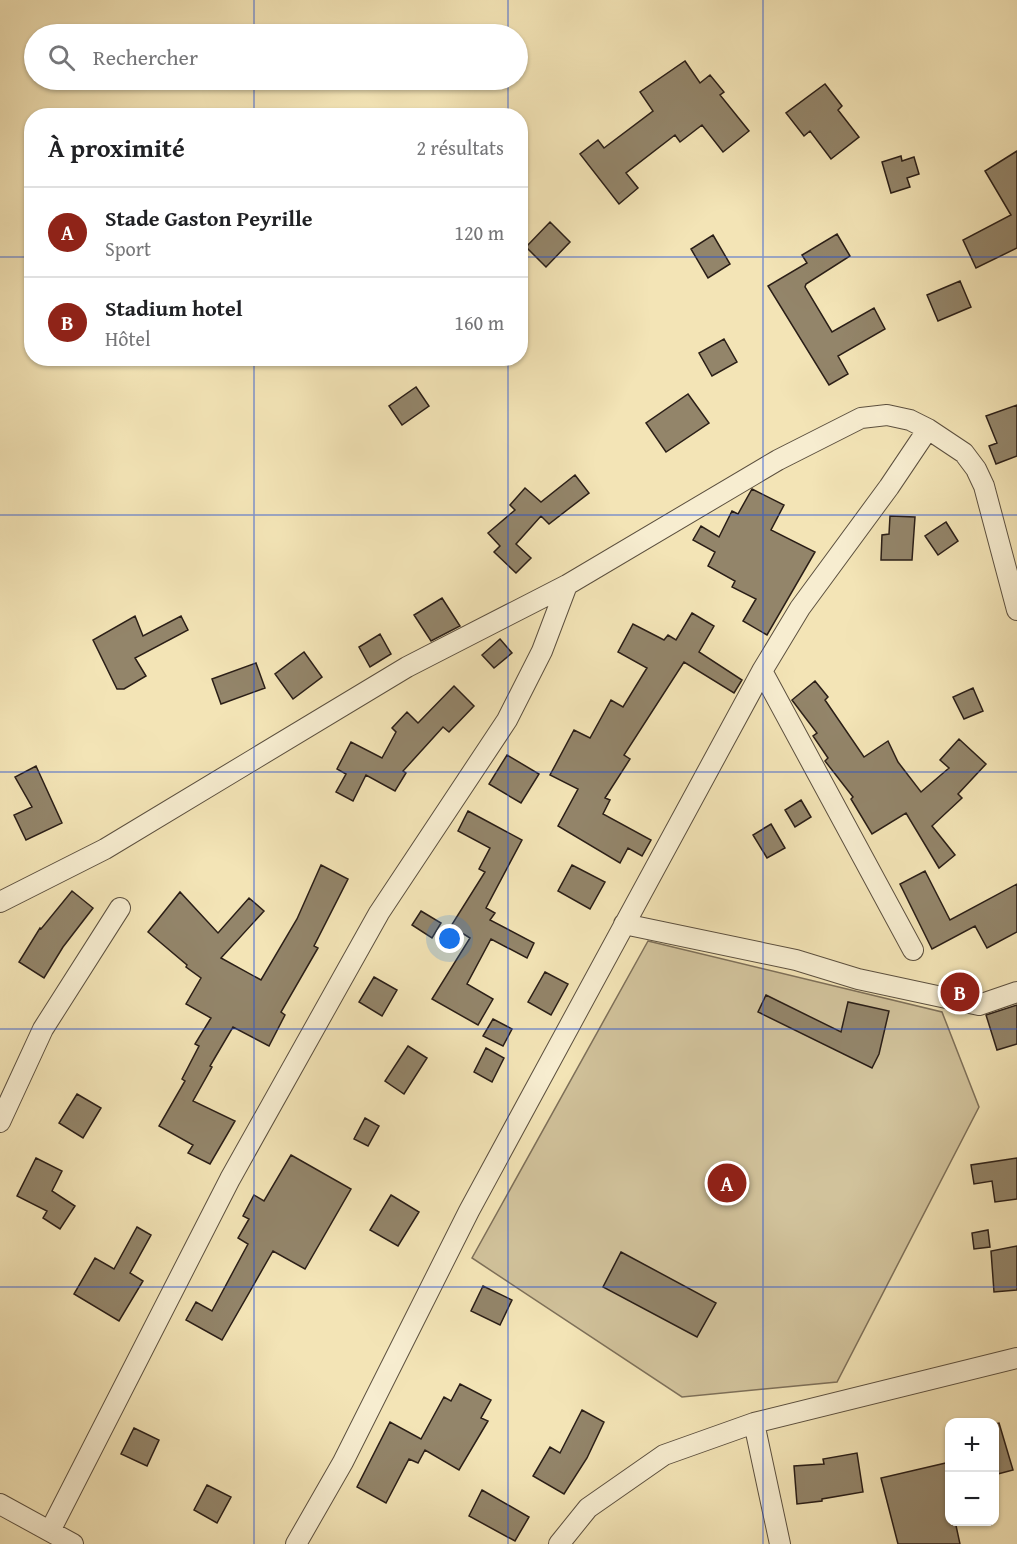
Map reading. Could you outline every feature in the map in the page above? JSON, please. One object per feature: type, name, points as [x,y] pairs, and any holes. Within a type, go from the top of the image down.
[{"type":"street","points":[[0,902],[105,849],[407,667],[567,585],[778,460],[861,418],[887,415],[910,420],[964,453],[976,469],[984,486],[1017,610]]},
{"type":"street","points":[[296,1544],[343,1462],[469,1211],[762,671],[800,608],[889,487],[928,429]]},
{"type":"street","points":[[50,1531],[230,1179],[379,913],[507,720],[542,651],[567,585]]},
{"type":"street","points":[[762,671],[913,950]]},
{"type":"street","points":[[0,1122],[43,1029],[120,908]]},
{"type":"street","points":[[624,924],[796,960],[858,979],[980,1005],[1017,992]]},
{"type":"street","points":[[559,1544],[588,1508],[664,1455],[754,1423],[1017,1358]]},
{"type":"street","points":[[754,1423],[780,1544]]},
{"type":"street","points":[[0,1504],[73,1544]]},
{"type":"shaded area","points":[[648,941],[942,1012],[979,1107],[837,1382],[682,1397],[472,1258]]},
{"type":"building","points":[[685,61],[700,83],[710,75],[724,92],[720,95],[749,131],[723,152],[702,125],[680,142],[675,135],[626,173],[638,188],[619,204],[580,154],[598,140],[604,148],[653,111],[640,92]]},
{"type":"building","points":[[825,84],[842,106],[838,110],[859,137],[831,159],[810,131],[804,136],[786,113]]},
{"type":"building","points":[[1017,151],[1017,248],[976,268],[963,240],[1011,215],[985,171]]},
{"type":"building","points":[[901,156],[902,161],[914,157],[919,174],[907,178],[910,187],[891,193],[882,162]]},
{"type":"building","points":[[550,222],[570,242],[546,267],[528,249],[528,245]]},
{"type":"building","points":[[837,234],[850,256],[806,284],[805,287],[832,332],[874,308],[885,329],[838,356],[848,374],[829,385],[768,286],[807,263],[802,255]]},
{"type":"building","points":[[713,235],[730,264],[708,278],[691,249]]},
{"type":"building","points":[[960,281],[971,307],[938,321],[927,295]]},
{"type":"building","points":[[724,339],[737,362],[712,376],[699,353]]},
{"type":"building","points":[[416,387],[429,406],[402,425],[389,406]]},
{"type":"building","points":[[688,394],[709,423],[666,452],[646,423]]},
{"type":"building","points":[[1017,405],[1017,456],[996,464],[989,446],[997,443],[986,416]]},
{"type":"building","points":[[575,475],[589,493],[549,524],[541,516],[516,544],[531,558],[516,573],[494,552],[500,546],[488,533],[515,510],[510,505],[525,488],[541,502]]},
{"type":"building","points":[[752,489],[784,505],[771,530],[815,552],[767,635],[743,621],[756,599],[732,587],[735,581],[708,566],[715,552],[693,540],[701,526],[719,537],[732,511],[738,514]]},
{"type":"building","points":[[890,516],[915,517],[912,560],[881,560],[882,535],[889,534]]},
{"type":"building","points":[[946,522],[958,541],[938,555],[925,536]]},
{"type":"building","points":[[442,598],[460,626],[431,641],[414,615]]},
{"type":"building","points":[[692,613],[714,626],[699,652],[742,680],[734,693],[684,662],[624,755],[630,759],[605,798],[610,800],[603,814],[651,840],[642,856],[628,848],[620,863],[558,826],[578,789],[550,775],[574,730],[590,738],[611,700],[623,707],[647,668],[618,652],[633,624],[664,640],[668,635],[676,640]]},
{"type":"building","points":[[135,616],[143,636],[181,616],[188,630],[135,658],[146,676],[124,689],[117,689],[93,640]]},
{"type":"building","points":[[380,634],[391,654],[370,667],[359,647]]},
{"type":"building","points":[[500,639],[512,653],[494,668],[482,655]]},
{"type":"building","points":[[304,652],[322,677],[293,699],[275,674]]},
{"type":"building","points":[[256,663],[265,688],[221,704],[212,679]]},
{"type":"building","points":[[815,681],[828,697],[825,700],[864,757],[888,741],[898,762],[921,792],[949,768],[940,760],[959,739],[986,764],[958,794],[962,798],[932,826],[955,855],[939,868],[906,813],[872,834],[851,799],[853,797],[825,761],[828,758],[813,736],[817,733],[792,700]]},
{"type":"building","points":[[454,686],[474,706],[449,732],[443,727],[403,771],[406,773],[395,791],[366,775],[353,801],[336,792],[346,774],[337,769],[351,742],[382,758],[396,732],[392,728],[407,712],[418,723]]},
{"type":"building","points":[[973,688],[983,711],[964,719],[953,697]]},
{"type":"building","points":[[507,755],[539,774],[521,803],[489,784]]},
{"type":"building","points":[[36,766],[62,823],[26,840],[14,815],[32,807],[15,777]]},
{"type":"building","points":[[801,800],[811,817],[795,827],[785,810]]},
{"type":"building","points":[[468,811],[522,840],[486,908],[495,913],[490,920],[534,943],[527,958],[491,939],[467,984],[493,999],[478,1025],[432,999],[470,938],[451,926],[485,872],[479,869],[490,848],[458,831]]},
{"type":"building","points":[[771,824],[785,848],[767,858],[753,835]]},
{"type":"building","points":[[321,865],[348,879],[314,946],[318,948],[281,1012],[285,1015],[269,1046],[233,1027],[193,1101],[235,1121],[210,1164],[188,1153],[193,1145],[159,1126],[185,1081],[182,1079],[199,1046],[195,1044],[211,1018],[186,1004],[201,978],[148,932],[180,892],[218,933],[249,898],[264,911],[221,958],[261,980],[297,919]]},
{"type":"building","points":[[572,865],[605,882],[590,909],[558,891]]},
{"type":"building","points":[[925,871],[950,920],[1017,884],[1017,932],[987,948],[975,926],[932,949],[900,884]]},
{"type":"building","points":[[72,891],[93,908],[63,947],[44,978],[19,962],[40,928]]},
{"type":"building","points":[[421,911],[441,923],[432,938],[412,925]]},
{"type":"building","points":[[545,972],[568,984],[551,1015],[528,1002]]},
{"type":"building","points":[[374,977],[397,990],[382,1016],[359,1002]]},
{"type":"building","points":[[766,995],[841,1032],[848,1002],[889,1011],[879,1054],[872,1068],[758,1012]]},
{"type":"building","points":[[1017,1005],[1017,1044],[997,1050],[986,1015]]},
{"type":"building","points":[[493,1019],[512,1029],[503,1046],[483,1036]]},
{"type":"building","points":[[408,1046],[427,1058],[404,1094],[385,1081]]},
{"type":"building","points":[[486,1048],[504,1058],[492,1082],[474,1072]]},
{"type":"building","points":[[77,1094],[101,1108],[83,1138],[59,1123]]},
{"type":"building","points":[[365,1118],[379,1126],[368,1146],[354,1139]]},
{"type":"building","points":[[291,1155],[351,1189],[305,1269],[273,1251],[222,1340],[186,1320],[196,1302],[212,1311],[248,1244],[238,1238],[249,1219],[243,1216],[254,1195],[264,1201]]},
{"type":"building","points":[[36,1158],[62,1171],[52,1191],[75,1206],[60,1229],[43,1218],[47,1211],[17,1196]]},
{"type":"building","points":[[1017,1158],[1017,1199],[995,1202],[992,1181],[974,1184],[971,1165]]},
{"type":"building","points":[[391,1195],[419,1212],[398,1246],[370,1230]]},
{"type":"building","points":[[137,1227],[151,1235],[130,1273],[143,1281],[119,1321],[74,1294],[95,1258],[114,1269]]},
{"type":"building","points":[[988,1230],[990,1247],[974,1249],[972,1233]]},
{"type":"building","points":[[1017,1246],[1017,1290],[994,1292],[991,1251]]},
{"type":"building","points":[[621,1252],[716,1303],[697,1337],[603,1287]]},
{"type":"building","points":[[483,1286],[512,1300],[500,1325],[471,1311]]},
{"type":"building","points":[[460,1384],[491,1400],[481,1418],[488,1421],[459,1470],[425,1450],[418,1463],[409,1459],[386,1503],[357,1487],[390,1422],[421,1439],[444,1397],[451,1401]]},
{"type":"building","points":[[582,1410],[604,1422],[587,1458],[564,1494],[533,1476],[550,1447],[560,1453]]},
{"type":"building","points":[[999,1423],[1013,1470],[999,1474]]},
{"type":"building","points":[[134,1428],[159,1440],[147,1466],[121,1454]]},
{"type":"building","points":[[857,1453],[863,1492],[797,1504],[794,1466],[824,1464],[823,1459]]},
{"type":"building","points":[[945,1463],[945,1526],[956,1526],[960,1544],[898,1544],[881,1478]]},
{"type":"building","points":[[207,1485],[231,1497],[217,1523],[194,1510]]},
{"type":"building","points":[[482,1490],[529,1517],[515,1541],[469,1516]]},
{"type":"place","name":"Stadium hotel","points":[[960,992]]},
{"type":"place","name":"Stade Gaston Peyrille","points":[[727,1183]]}]
